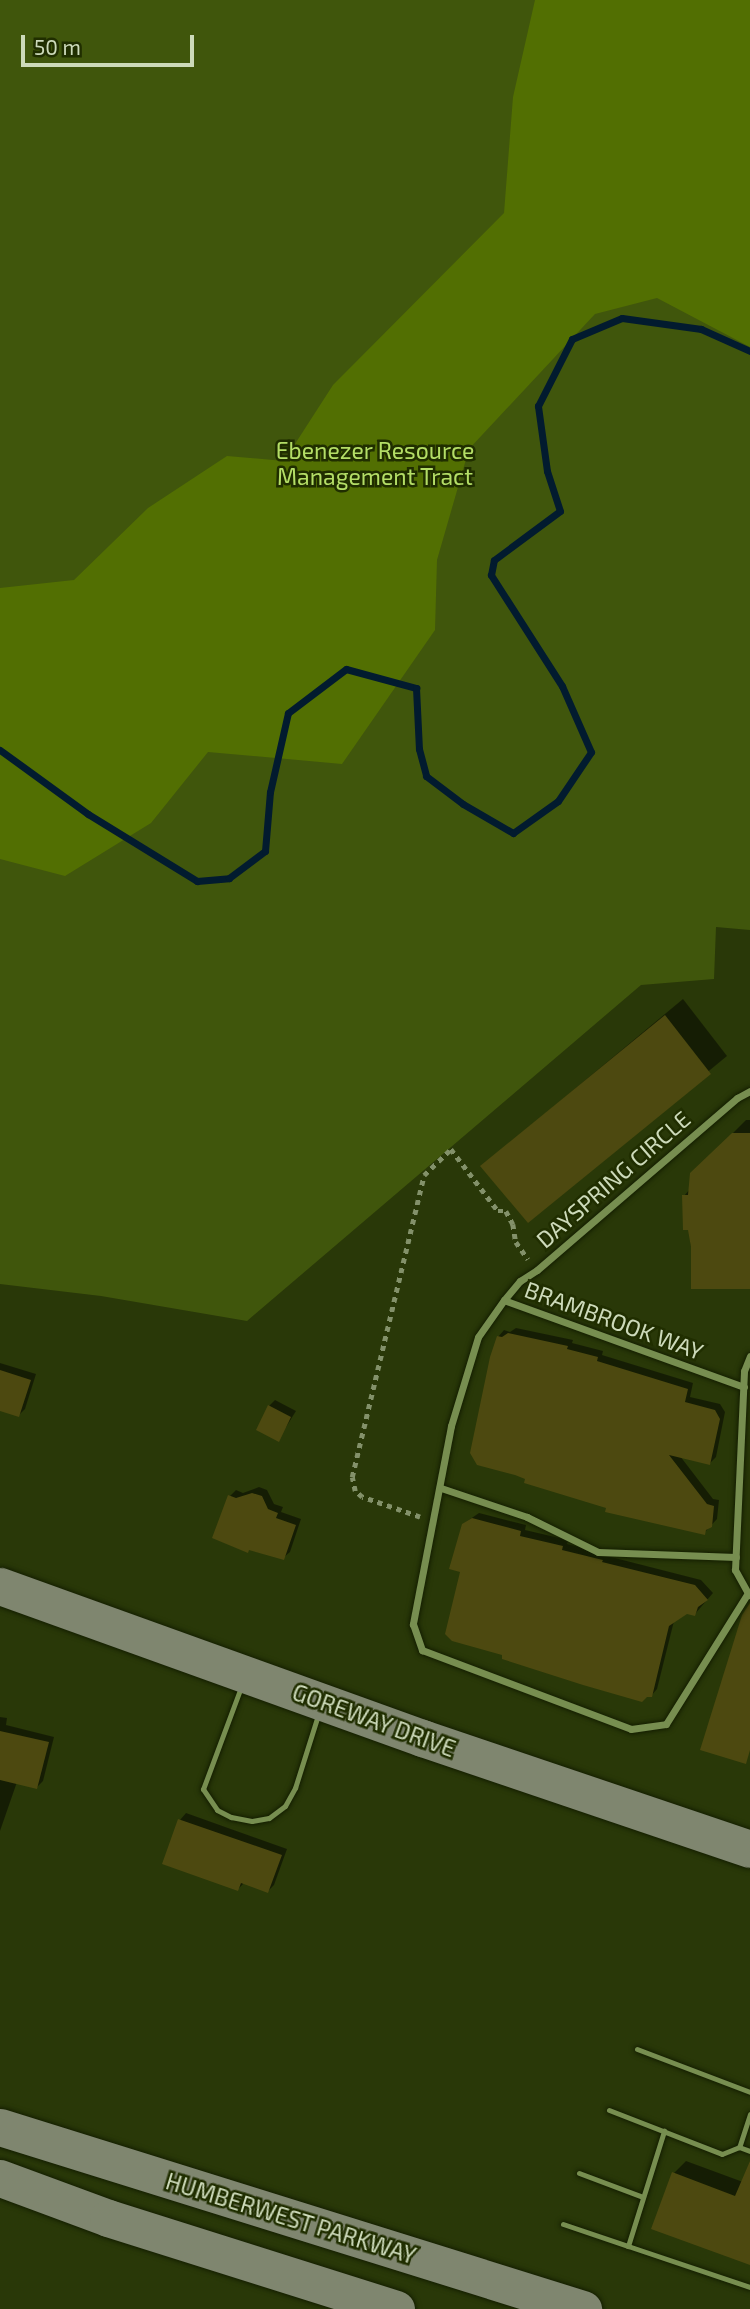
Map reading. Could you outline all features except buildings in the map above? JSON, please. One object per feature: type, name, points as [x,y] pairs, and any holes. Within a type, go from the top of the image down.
[{"type":"main road","name":"GOREWAY DRIVE","points":[[0,1586],[322,1702],[750,1849]]},
{"type":"main road","name":"HUMBERWEST PARKWAY","points":[[0,2127],[583,2309]]},
{"type":"main road","points":[[0,2178],[108,2218],[396,2309]]},
{"type":"street","name":"DAYSPRING CIRCLE","points":[[503,1300],[520,1281],[537,1270],[737,1098],[750,1091]]},
{"type":"street","name":"BRAMBROOK WAY","points":[[744,1387],[503,1300],[478,1337],[451,1426],[435,1521],[413,1624],[422,1650],[631,1729],[666,1724],[749,1594]]},
{"type":"street","points":[[749,1594],[735,1570],[744,1371],[750,1356]]},
{"type":"street","points":[[441,1488],[527,1517],[598,1552],[736,1557]]},
{"type":"lane","points":[[245,1674],[203,1789],[217,1810],[231,1817],[252,1821],[269,1818],[285,1806],[295,1788],[322,1702]]},
{"type":"lane","points":[[637,2049],[750,2092]]},
{"type":"lane","points":[[609,2110],[722,2154],[739,2147],[750,2151]]},
{"type":"lane","points":[[739,2147],[750,2114]]},
{"type":"lane","points":[[628,2246],[664,2131]]},
{"type":"lane","points":[[579,2173],[643,2197]]},
{"type":"lane","points":[[563,2224],[750,2287]]},
{"type":"path","points":[[435,1521],[362,1497],[355,1491],[352,1477],[418,1192],[424,1175],[451,1150],[498,1211],[506,1211],[513,1224],[516,1241],[537,1270]]},
{"type":"green space","name":"Ebenezer Resource Management Tract","points":[[0,0],[750,0],[750,930],[716,927],[714,979],[641,985],[247,1321],[101,1296],[0,1284]]},
{"type":"green space","points":[[535,0],[750,0],[750,347],[657,298],[595,314],[469,449],[437,560],[435,630],[342,764],[208,752],[151,823],[65,876],[0,859],[0,588],[74,580],[148,508],[227,456],[284,461],[333,385],[504,213],[513,97]]},
{"type":"waterway","points":[[0,750],[88,814],[197,881],[229,878],[265,851],[270,792],[288,713],[346,669],[416,688],[419,749],[426,776],[463,804],[513,833],[558,801],[591,752],[562,686],[491,575],[494,560],[560,511],[547,471],[538,406],[572,339],[622,318],[701,329],[750,351]]}]
